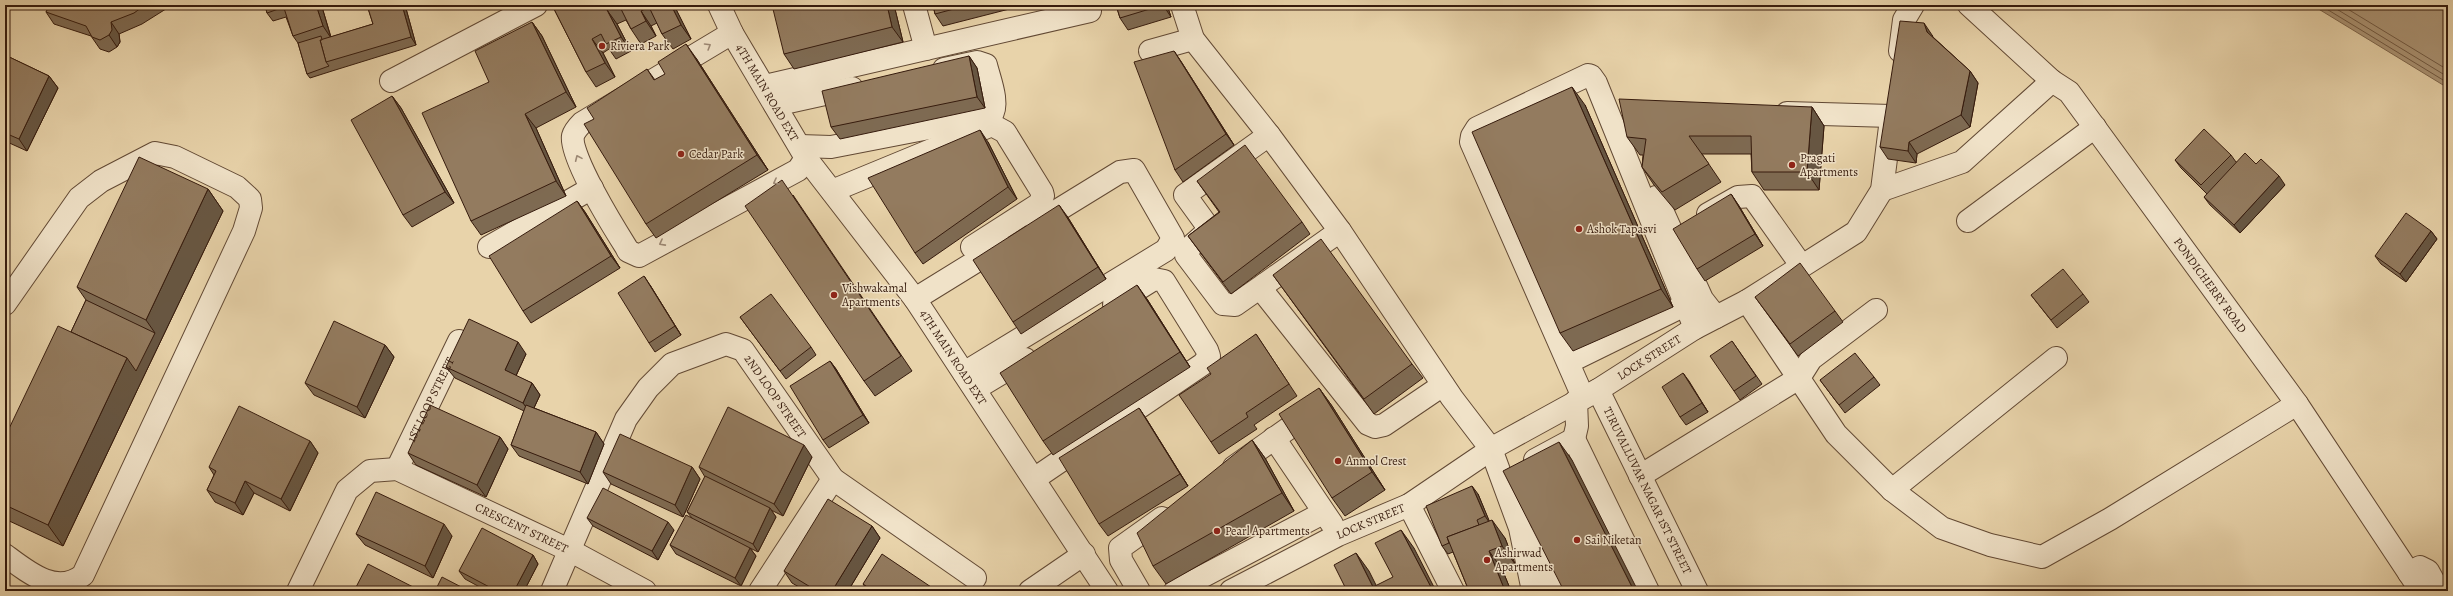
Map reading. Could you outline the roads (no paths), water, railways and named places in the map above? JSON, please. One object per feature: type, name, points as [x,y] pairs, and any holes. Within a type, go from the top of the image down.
[{"type":"street","points":[[391,81],[536,5]]},
{"type":"street","name":"4TH MAIN ROAD EXT","points":[[719,5],[732,33],[803,152],[911,293],[1084,554],[1106,591]]},
{"type":"street","points":[[914,5],[926,49]]},
{"type":"street","points":[[1182,5],[1193,39],[1269,135],[1340,231],[1443,385],[1494,448],[1508,474],[1555,591]]},
{"type":"street","points":[[1897,72],[1904,20],[1913,5]]},
{"type":"street","name":"PONDICHERRY ROAD","points":[[1969,5],[2052,81],[2069,92],[2297,404],[2415,582]]},
{"type":"street","points":[[770,96],[926,49],[1090,11]]},
{"type":"street","points":[[732,33],[582,123],[573,135],[574,148],[592,188],[628,251],[639,256],[798,170],[803,152],[991,116],[994,112],[986,65],[981,62],[923,73]]},
{"type":"street","points":[[1150,51],[1193,39]]},
{"type":"street","name":"TIRUVALLUVAR NAGAR 1ST STREET","points":[[1685,305],[1596,83],[1591,76],[1588,75],[1477,128],[1472,136],[1471,142],[1569,362],[1586,396],[1640,476],[1697,591]]},
{"type":"street","points":[[1882,190],[1962,162],[2052,81]]},
{"type":"street","points":[[770,96],[869,85]]},
{"type":"street","name":"LOCK STREET","points":[[1231,591],[1338,535],[1409,505],[1494,448],[1586,396],[1695,328],[1747,301],[1801,265],[1856,232],[1882,190],[1894,94]]},
{"type":"street","points":[[1630,112],[1624,116],[1622,126],[1673,233],[1702,299],[1716,317]]},
{"type":"street","points":[[1770,113],[1891,116]]},
{"type":"street","points":[[832,191],[992,126],[1004,132],[1042,192],[1041,201],[911,293]]},
{"type":"street","points":[[1968,221],[2095,128]]},
{"type":"street","points":[[1269,135],[1185,195],[1206,224],[1206,233],[1188,249],[1186,255],[1223,304],[1235,305],[1340,231]]},
{"type":"street","points":[[5,304],[79,198],[101,181],[155,153],[175,157],[237,187],[250,199],[251,208],[244,231],[83,575],[69,589],[60,590],[36,579],[5,555]]},
{"type":"street","points":[[911,293],[1120,172],[1134,170],[1173,238],[1166,250],[969,381]]},
{"type":"street","points":[[489,247],[592,188]]},
{"type":"street","points":[[1673,233],[1738,197],[1748,195],[1754,198],[1801,265]]},
{"type":"street","points":[[969,381],[1154,279],[1164,281],[1168,286],[1207,350],[1209,356],[1207,359],[1034,479]]},
{"type":"street","points":[[1266,284],[1265,294],[1368,424],[1375,427],[1384,425],[1443,385]]},
{"type":"street","points":[[1747,301],[1836,434],[1892,490],[1942,528],[1990,545],[2042,557],[2110,519],[2297,404]]},
{"type":"street","points":[[1569,362],[1685,305],[1695,328]]},
{"type":"street","points":[[1640,476],[1799,378],[1812,359],[1876,310]]},
{"type":"street","name":"1ST LOOP STREET","points":[[397,469],[465,330]]},
{"type":"street","name":"2ND LOOP STREET","points":[[552,591],[571,551],[626,419],[648,388],[672,364],[726,344],[743,350],[833,479],[975,578]]},
{"type":"street","points":[[1892,490],[2056,358]]},
{"type":"street","points":[[1586,396],[1574,440],[1648,591]]},
{"type":"street","points":[[1217,480],[1306,416]]},
{"type":"street","points":[[1274,438],[1338,535]]},
{"type":"street","points":[[1508,474],[1574,440]]},
{"type":"street","points":[[1494,448],[1520,528],[1533,591]]},
{"type":"street","points":[[298,591],[347,490],[370,471],[397,469]]},
{"type":"street","name":"CRESCENT STREET","points":[[397,469],[571,551],[645,591]]},
{"type":"street","points":[[760,591],[833,479]]},
{"type":"street","points":[[1409,505],[1453,591]]},
{"type":"street","points":[[1138,591],[1121,560],[1120,548],[1178,507]]},
{"type":"street","points":[[1175,591],[1323,513]]},
{"type":"street","points":[[1030,591],[1084,554]]},
{"type":"street","points":[[2415,582],[2420,567],[2428,571],[2439,591]]},
{"type":"water","points":[[2312,5],[2448,5],[2448,88]]},
{"type":"place","name":"Riviera Park","points":[[602,46]]},
{"type":"place","name":"Cedar Park","points":[[681,154]]},
{"type":"place","name":"Pragati Apartments","points":[[1792,165]]},
{"type":"place","name":"Ashok Tapasvi","points":[[1579,229]]},
{"type":"place","name":"Vishwakamal Apartments","points":[[834,295]]},
{"type":"place","name":"Anmol Crest","points":[[1338,461]]},
{"type":"place","name":"Pearl Apartments","points":[[1217,531]]},
{"type":"place","name":"Sai Niketan","points":[[1577,540]]},
{"type":"place","name":"Ashirwad Apartments","points":[[1487,560]]}]
